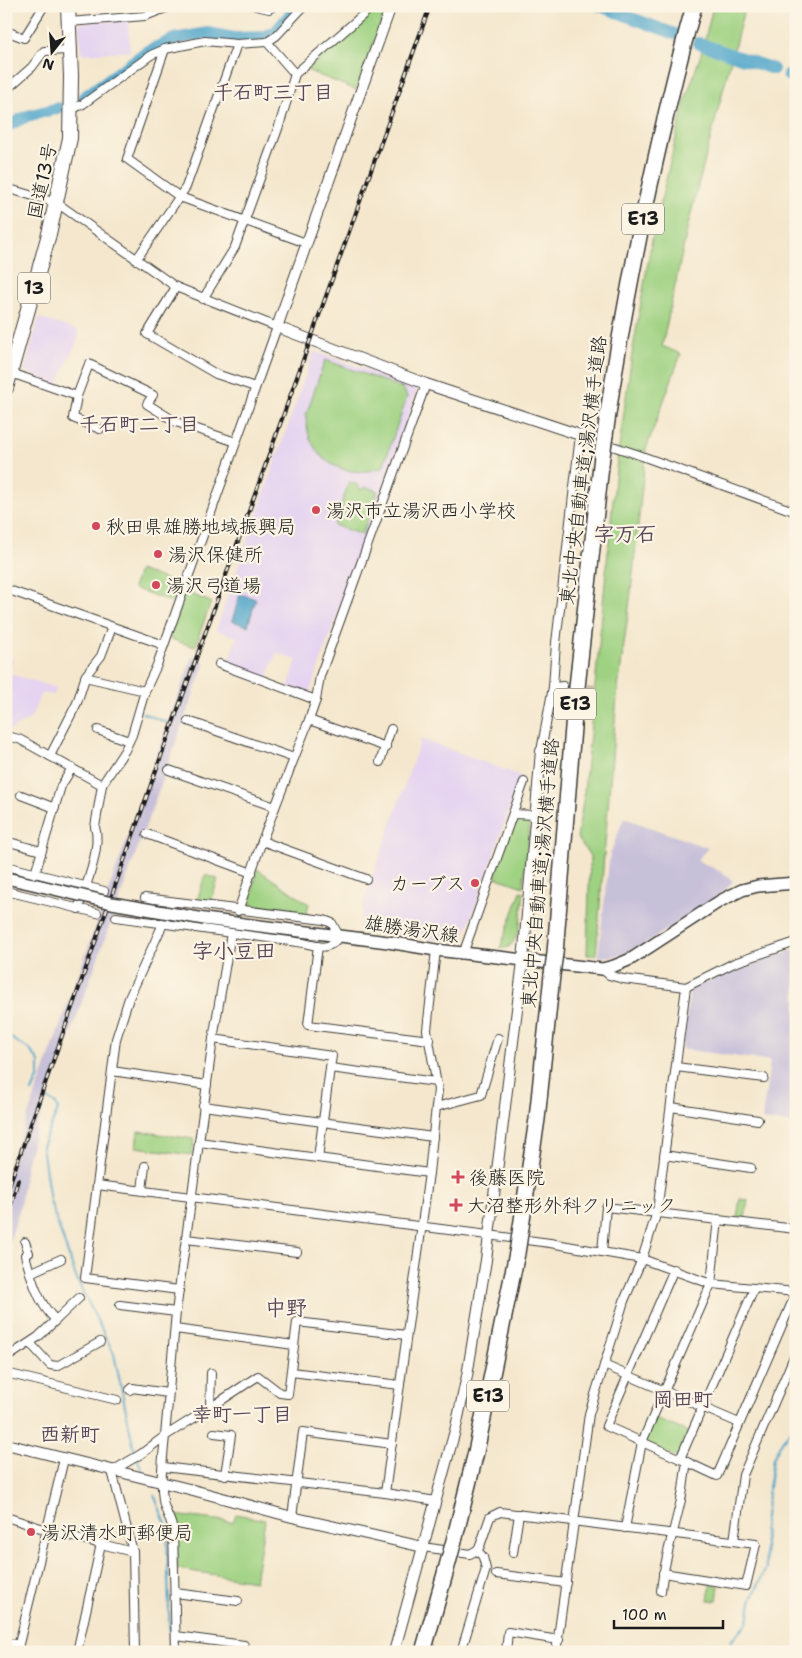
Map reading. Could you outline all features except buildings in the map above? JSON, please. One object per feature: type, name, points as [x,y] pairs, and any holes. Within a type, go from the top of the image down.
[{"type":"highway","name":"国道13号","points":[[6,388],[57,203],[70,138],[68,6]]},
{"type":"highway","name":"東北中央自動車道;湯沢横手道路","points":[[423,1652],[455,1537],[482,1424],[517,1253],[537,1119],[555,953],[574,715],[602,456],[620,330],[649,190],[694,6]]},
{"type":"main road","name":"雄勝湯沢線","points":[[6,878],[112,903],[204,919],[462,954],[602,969],[614,966],[639,954],[720,901],[742,890],[758,886],[796,883]]},
{"type":"street","points":[[6,31],[24,38],[44,6]]},
{"type":"street","points":[[69,22],[145,16],[170,6]]},
{"type":"street","points":[[256,6],[269,9],[274,6]]},
{"type":"street","points":[[203,299],[235,246],[279,126],[295,74],[373,6]]},
{"type":"street","points":[[78,909],[96,850],[97,832],[95,827],[102,785],[129,741],[145,691],[164,645],[391,6]]},
{"type":"street","points":[[71,110],[83,104],[151,55],[165,49],[205,41],[237,44],[267,42],[276,36],[303,7]]},
{"type":"street","points":[[267,42],[295,74]]},
{"type":"street","points":[[136,260],[186,187],[237,44]]},
{"type":"street","points":[[165,49],[127,159],[180,197],[306,243]]},
{"type":"street","points":[[6,90],[32,67],[44,51],[70,50]]},
{"type":"street","points":[[6,188],[57,203],[176,287],[203,299],[426,384],[580,435],[796,512]]},
{"type":"street","points":[[176,287],[147,334],[216,374],[255,387]]},
{"type":"street","points":[[100,429],[73,418],[76,396],[89,364],[153,395],[147,404],[176,422],[236,442]]},
{"type":"street","points":[[11,372],[76,396]]},
{"type":"street","points":[[238,910],[262,841],[309,720],[324,667],[426,384]]},
{"type":"street","points":[[394,1652],[456,1428],[467,1376],[489,1235],[523,961],[542,752],[553,686],[556,643],[580,435]]},
{"type":"street","points":[[6,589],[164,645]]},
{"type":"street","points":[[50,756],[77,703],[85,676],[101,656],[112,627]]},
{"type":"street","points":[[218,664],[316,700]]},
{"type":"street","points":[[85,676],[145,691]]},
{"type":"street","points":[[553,686],[563,686]]},
{"type":"street","points":[[309,720],[386,747]]},
{"type":"street","points":[[188,721],[294,758]]},
{"type":"street","points":[[98,730],[129,741]]},
{"type":"street","points":[[380,762],[391,730]]},
{"type":"street","points":[[6,736],[19,739],[102,785]]},
{"type":"street","points":[[35,874],[61,786],[72,768]]},
{"type":"street","points":[[169,770],[276,807]]},
{"type":"street","points":[[462,954],[524,782]]},
{"type":"street","points":[[21,795],[55,808]]},
{"type":"street","points":[[512,814],[536,815]]},
{"type":"street","points":[[147,834],[252,873]]},
{"type":"street","points":[[262,841],[366,879]]},
{"type":"street","points":[[6,842],[41,851]]},
{"type":"street","points":[[6,866],[104,891]]},
{"type":"street","points":[[6,891],[97,913]]},
{"type":"street","points":[[116,916],[318,946],[330,946],[339,936],[332,923],[145,898]]},
{"type":"street","points":[[173,902],[129,998],[116,1039],[85,1278],[179,1290]]},
{"type":"street","points":[[176,1652],[173,1530],[172,1522],[163,1502],[162,1467],[176,1312],[213,1039],[231,933]]},
{"type":"street","points":[[602,969],[609,976],[686,987],[734,963],[796,942]]},
{"type":"street","points":[[318,946],[308,1025],[430,1040]]},
{"type":"street","points":[[386,1493],[429,1172],[438,1090],[427,1030],[436,950]]},
{"type":"street","points":[[556,1652],[589,1414],[624,1301],[642,1259],[657,1212],[686,987]]},
{"type":"street","points":[[436,1107],[481,1095],[498,1038]]},
{"type":"street","points":[[213,1039],[332,1056],[318,1158]]},
{"type":"street","points":[[676,1067],[764,1078]]},
{"type":"street","points":[[330,1068],[436,1082]]},
{"type":"street","points":[[112,1071],[207,1085]]},
{"type":"street","points":[[204,1106],[433,1137]]},
{"type":"street","points":[[671,1108],[758,1120]]},
{"type":"street","points":[[199,1142],[429,1172]]},
{"type":"street","points":[[664,1155],[751,1168]]},
{"type":"street","points":[[142,1190],[146,1166]]},
{"type":"street","points":[[97,1185],[489,1235],[602,1252],[642,1259],[674,1269],[711,1284],[796,1292],[717,1476],[606,1426],[674,1269]]},
{"type":"street","points":[[602,1252],[606,1207],[796,1229]]},
{"type":"street","points":[[626,1528],[642,1442],[711,1284],[718,1219]]},
{"type":"street","points":[[186,1239],[297,1252]]},
{"type":"street","points":[[25,1242],[29,1254],[25,1255],[30,1273],[47,1312],[56,1320]]},
{"type":"street","points":[[30,1273],[61,1259]]},
{"type":"street","points":[[661,1591],[671,1534],[681,1503],[683,1461],[702,1407],[754,1288]]},
{"type":"street","points":[[6,1358],[30,1343],[79,1298]]},
{"type":"street","points":[[120,1305],[176,1312]]},
{"type":"street","points":[[112,1471],[141,1454],[165,1436],[258,1376],[280,1393],[288,1394],[297,1322],[406,1335]]},
{"type":"street","points":[[175,1329],[294,1345]]},
{"type":"street","points":[[30,1343],[50,1365],[57,1366],[100,1342]]},
{"type":"street","points":[[734,1541],[743,1475],[796,1352]]},
{"type":"street","points":[[604,1365],[739,1423]]},
{"type":"street","points":[[291,1372],[400,1385]]},
{"type":"street","points":[[6,1373],[118,1400]]},
{"type":"street","points":[[210,1408],[211,1373]]},
{"type":"street","points":[[130,1390],[132,1388],[168,1393]]},
{"type":"street","points":[[292,1517],[303,1432],[392,1444]]},
{"type":"street","points":[[214,1433],[231,1436],[225,1475]]},
{"type":"street","points":[[6,1444],[161,1482],[292,1517],[423,1547],[470,1554],[477,1550],[490,1517],[500,1512],[756,1544],[746,1586],[663,1573]]},
{"type":"street","points":[[6,1642],[18,1648],[64,1459]]},
{"type":"street","points":[[162,1467],[386,1493],[436,1501]]},
{"type":"street","points":[[112,1471],[133,1552],[135,1652]]},
{"type":"street","points":[[513,1553],[519,1514]]},
{"type":"street","points":[[6,1516],[47,1530],[133,1552]]},
{"type":"street","points":[[77,1652],[101,1544]]},
{"type":"street","points":[[462,1652],[486,1569],[483,1557],[477,1550]]},
{"type":"street","points":[[496,1574],[566,1583]]},
{"type":"street","points":[[175,1593],[238,1601]]},
{"type":"street","points":[[506,1652],[508,1632],[559,1640]]},
{"type":"street","points":[[176,1636],[244,1645]]},
{"type":"shaded area","points":[[128,20],[130,51],[81,54],[79,23]]},
{"type":"shaded area","points":[[39,318],[77,330],[79,336],[57,387],[24,371]]},
{"type":"shaded area","name":"湯沢市立湯沢西小学校","points":[[314,351],[415,387],[417,390],[309,694],[288,687],[297,660],[276,653],[267,679],[227,665],[237,637],[216,630]]},
{"type":"shaded area","points":[[6,656],[13,659],[7,673],[57,688],[54,695],[41,693],[31,718],[6,732]]},
{"type":"shaded area","points":[[192,657],[205,662],[36,1129],[26,1165],[20,1207],[6,1253],[6,1177]]},
{"type":"shaded area","points":[[421,739],[521,776],[462,943],[383,933],[360,927],[365,898]]},
{"type":"shaded area","points":[[624,818],[708,848],[697,860],[719,871],[733,881],[723,892],[639,948],[625,954],[609,957],[598,956],[610,854]]},
{"type":"shaded area","points":[[796,950],[796,1124],[762,1120],[770,1061],[682,1049],[690,988],[770,957]]},
{"type":"green space","points":[[378,6],[383,6],[386,10],[356,90],[306,70]]},
{"type":"green space","points":[[713,6],[745,6],[689,221],[662,346],[681,354],[646,449],[631,592],[617,696],[596,955],[587,955],[590,856],[577,837],[583,802],[616,469],[632,354],[652,239],[684,104],[703,48]]},
{"type":"green space","points":[[325,360],[403,388],[407,397],[383,467],[368,471],[354,471],[341,468],[330,463],[312,443],[306,415]]},
{"type":"green space","points":[[349,482],[358,485],[361,490],[366,487],[378,491],[362,535],[334,525]]},
{"type":"green space","name":"湯沢弓道場","points":[[139,570],[179,584],[172,602],[133,588]]},
{"type":"green space","points":[[185,592],[211,602],[195,647],[168,638]]},
{"type":"green space","points":[[525,818],[530,823],[523,887],[495,877],[514,822]]},
{"type":"green space","points":[[257,869],[309,904],[306,915],[250,907]]},
{"type":"green space","points":[[205,875],[218,879],[211,902],[197,901]]},
{"type":"green space","points":[[521,891],[524,892],[519,933],[509,947],[500,948]]},
{"type":"green space","points":[[138,1131],[194,1139],[192,1155],[136,1147]]},
{"type":"green space","points":[[740,1199],[748,1200],[745,1219],[737,1217]]},
{"type":"green space","points":[[653,1418],[691,1433],[680,1459],[642,1442]]},
{"type":"green space","points":[[236,1514],[265,1520],[255,1581],[177,1569],[177,1527],[174,1515],[233,1522]]},
{"type":"green space","points":[[710,1585],[719,1586],[717,1601],[708,1600]]},
{"type":"water","points":[[240,594],[256,599],[248,626],[232,621]]},
{"type":"waterway","points":[[84,97],[146,52],[174,39],[208,33],[234,38],[264,37],[275,32],[298,6]]},
{"type":"waterway","points":[[600,6],[675,34]]},
{"type":"waterway","points":[[698,43],[773,69]]},
{"type":"waterway","points":[[788,75],[796,81]]},
{"type":"waterway","points":[[6,127],[27,116],[58,108]]},
{"type":"waterway","points":[[142,713],[168,723]]},
{"type":"waterway","points":[[6,1035],[30,1050],[39,1062],[39,1076],[32,1092]]},
{"type":"waterway","points":[[48,1099],[55,1103],[58,1110],[42,1146],[50,1201],[77,1280],[114,1354],[135,1454]]},
{"type":"waterway","points":[[730,1652],[731,1641],[748,1622],[751,1601],[766,1568],[764,1524],[773,1458],[783,1439],[796,1426]]},
{"type":"waterway","points":[[137,1458],[142,1470]]},
{"type":"waterway","points":[[154,1495],[167,1527],[170,1652]]},
{"type":"tunnel","points":[[563,686],[598,689]]},
{"type":"railway","points":[[6,1194],[430,6]]},
{"type":"railway","points":[[6,1222],[18,1180]]},
{"type":"place","name":"湯沢市立湯沢西小学校","points":[[316,510]]},
{"type":"place","name":"秋田県雄勝地域振興局","points":[[96,526]]},
{"type":"place","name":"湯沢保健所","points":[[158,554]]},
{"type":"place","name":"湯沢弓道場","points":[[156,585]]},
{"type":"place","name":"カーブス","points":[[475,883]]},
{"type":"place","name":"後藤医院","points":[[458,1177]]},
{"type":"place","name":"大沼整形外科クリニック","points":[[456,1205]]},
{"type":"place","name":"湯沢清水町郵便局","points":[[31,1532]]},
{"type":"district","name":"千石町三丁目","points":[[273,92]]},
{"type":"district","name":"千石町二丁目","points":[[139,424]]},
{"type":"district","name":"字万石","points":[[625,534]]},
{"type":"district","name":"字小豆田","points":[[234,951]]},
{"type":"district","name":"中野","points":[[286,1308]]},
{"type":"district","name":"岡田町","points":[[683,1399]]},
{"type":"district","name":"幸町一丁目","points":[[242,1414]]},
{"type":"district","name":"西新町","points":[[70,1434]]}]
